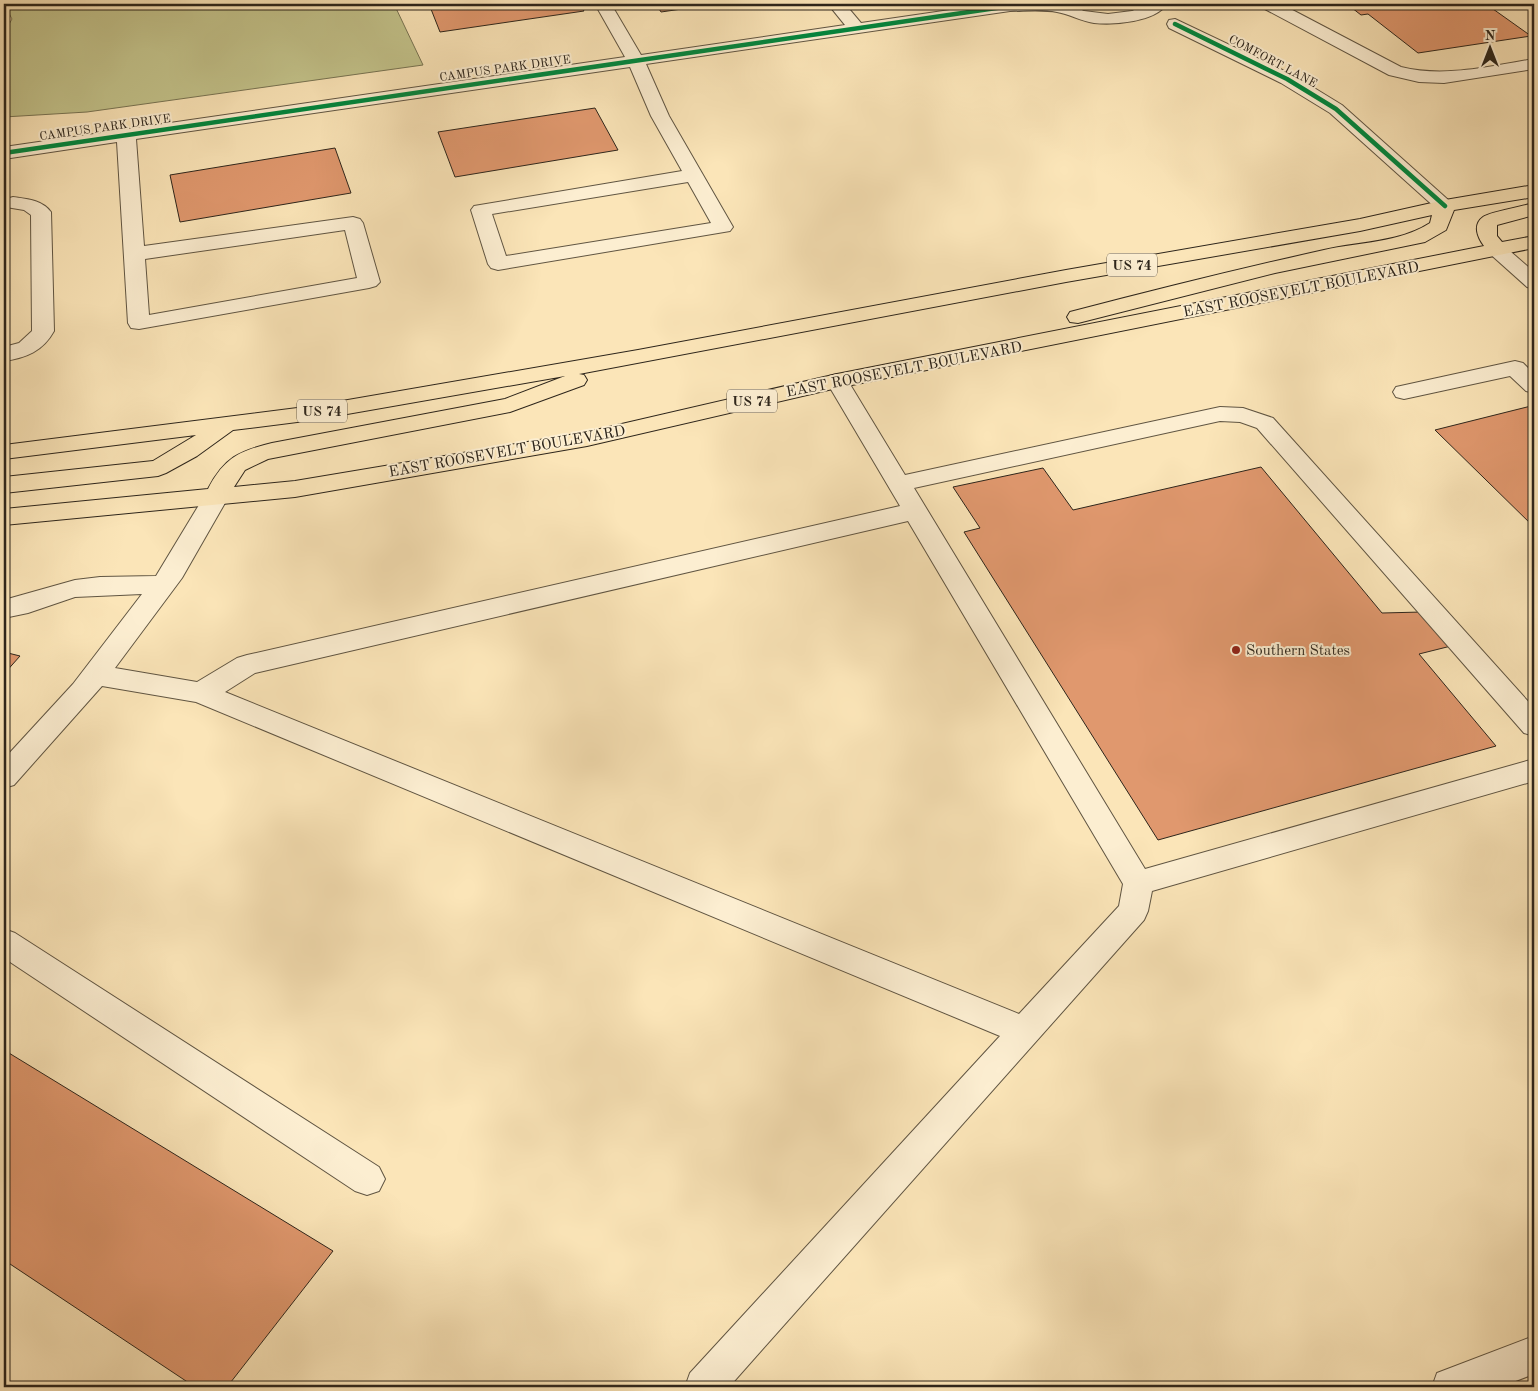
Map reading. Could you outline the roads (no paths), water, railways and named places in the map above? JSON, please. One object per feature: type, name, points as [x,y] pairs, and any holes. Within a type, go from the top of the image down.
[{"type":"highway","name":"US 74","points":[[4,452],[313,413],[638,357],[1066,276],[1360,225],[1445,206],[1534,191]]},
{"type":"highway","points":[[975,355],[1060,322],[1145,298],[1342,252],[1422,236],[1439,226],[1445,206]]},
{"type":"highway","points":[[1496,250],[1486,232],[1490,221],[1534,209]]},
{"type":"highway","name":"EAST ROOSEVELT BOULEVARD","points":[[4,517],[296,489],[587,438],[837,381],[1534,242]]},
{"type":"highway","points":[[217,496],[230,470],[247,457],[272,450],[510,405],[638,357]]},
{"type":"highway","points":[[4,485],[158,468],[190,451],[226,424]]},
{"type":"street","points":[[603,4],[636,61],[660,116],[723,227],[498,264],[481,210],[693,175]]},
{"type":"street","points":[[836,4],[856,28]]},
{"type":"street","name":"COMFORT LANE","points":[[1135,16],[1150,11],[1159,4],[1175,24]]},
{"type":"street","points":[[1269,4],[1396,71],[1419,77],[1444,78],[1534,64]]},
{"type":"street","name":"CAMPUS PARK DRIVE","points":[[4,153],[1013,5],[1058,6]]},
{"type":"street","name":"COMFORT LANE","points":[[1058,6],[1096,17],[1135,16],[1175,24],[1287,79],[1336,109],[1445,206]]},
{"type":"street","points":[[126,135],[134,254],[139,322],[370,282],[353,223],[134,254]]},
{"type":"street","points":[[4,354],[28,348],[39,340],[43,332],[41,212],[29,205],[13,203]]},
{"type":"street","points":[[1496,250],[1534,283]]},
{"type":"street","points":[[1404,392],[1515,368],[1534,386]]},
{"type":"street","points":[[704,1387],[1133,911],[1138,883],[837,381]]},
{"type":"street","points":[[898,484],[1220,414],[1244,415],[1265,423],[1534,726]]},
{"type":"street","points":[[4,777],[84,691],[173,572],[217,496]]},
{"type":"street","points":[[201,693],[247,665],[915,511]]},
{"type":"street","points":[[4,609],[31,603],[62,591],[103,587],[164,585]]},
{"type":"street","points":[[96,675],[201,693],[1024,1031]]},
{"type":"street","points":[[1138,883],[1534,770]]},
{"type":"street","points":[[4,942],[367,1179]]},
{"type":"street","points":[[1451,1387],[1534,1355]]},
{"type":"place","name":"Southern States","points":[[1236,650]]}]
